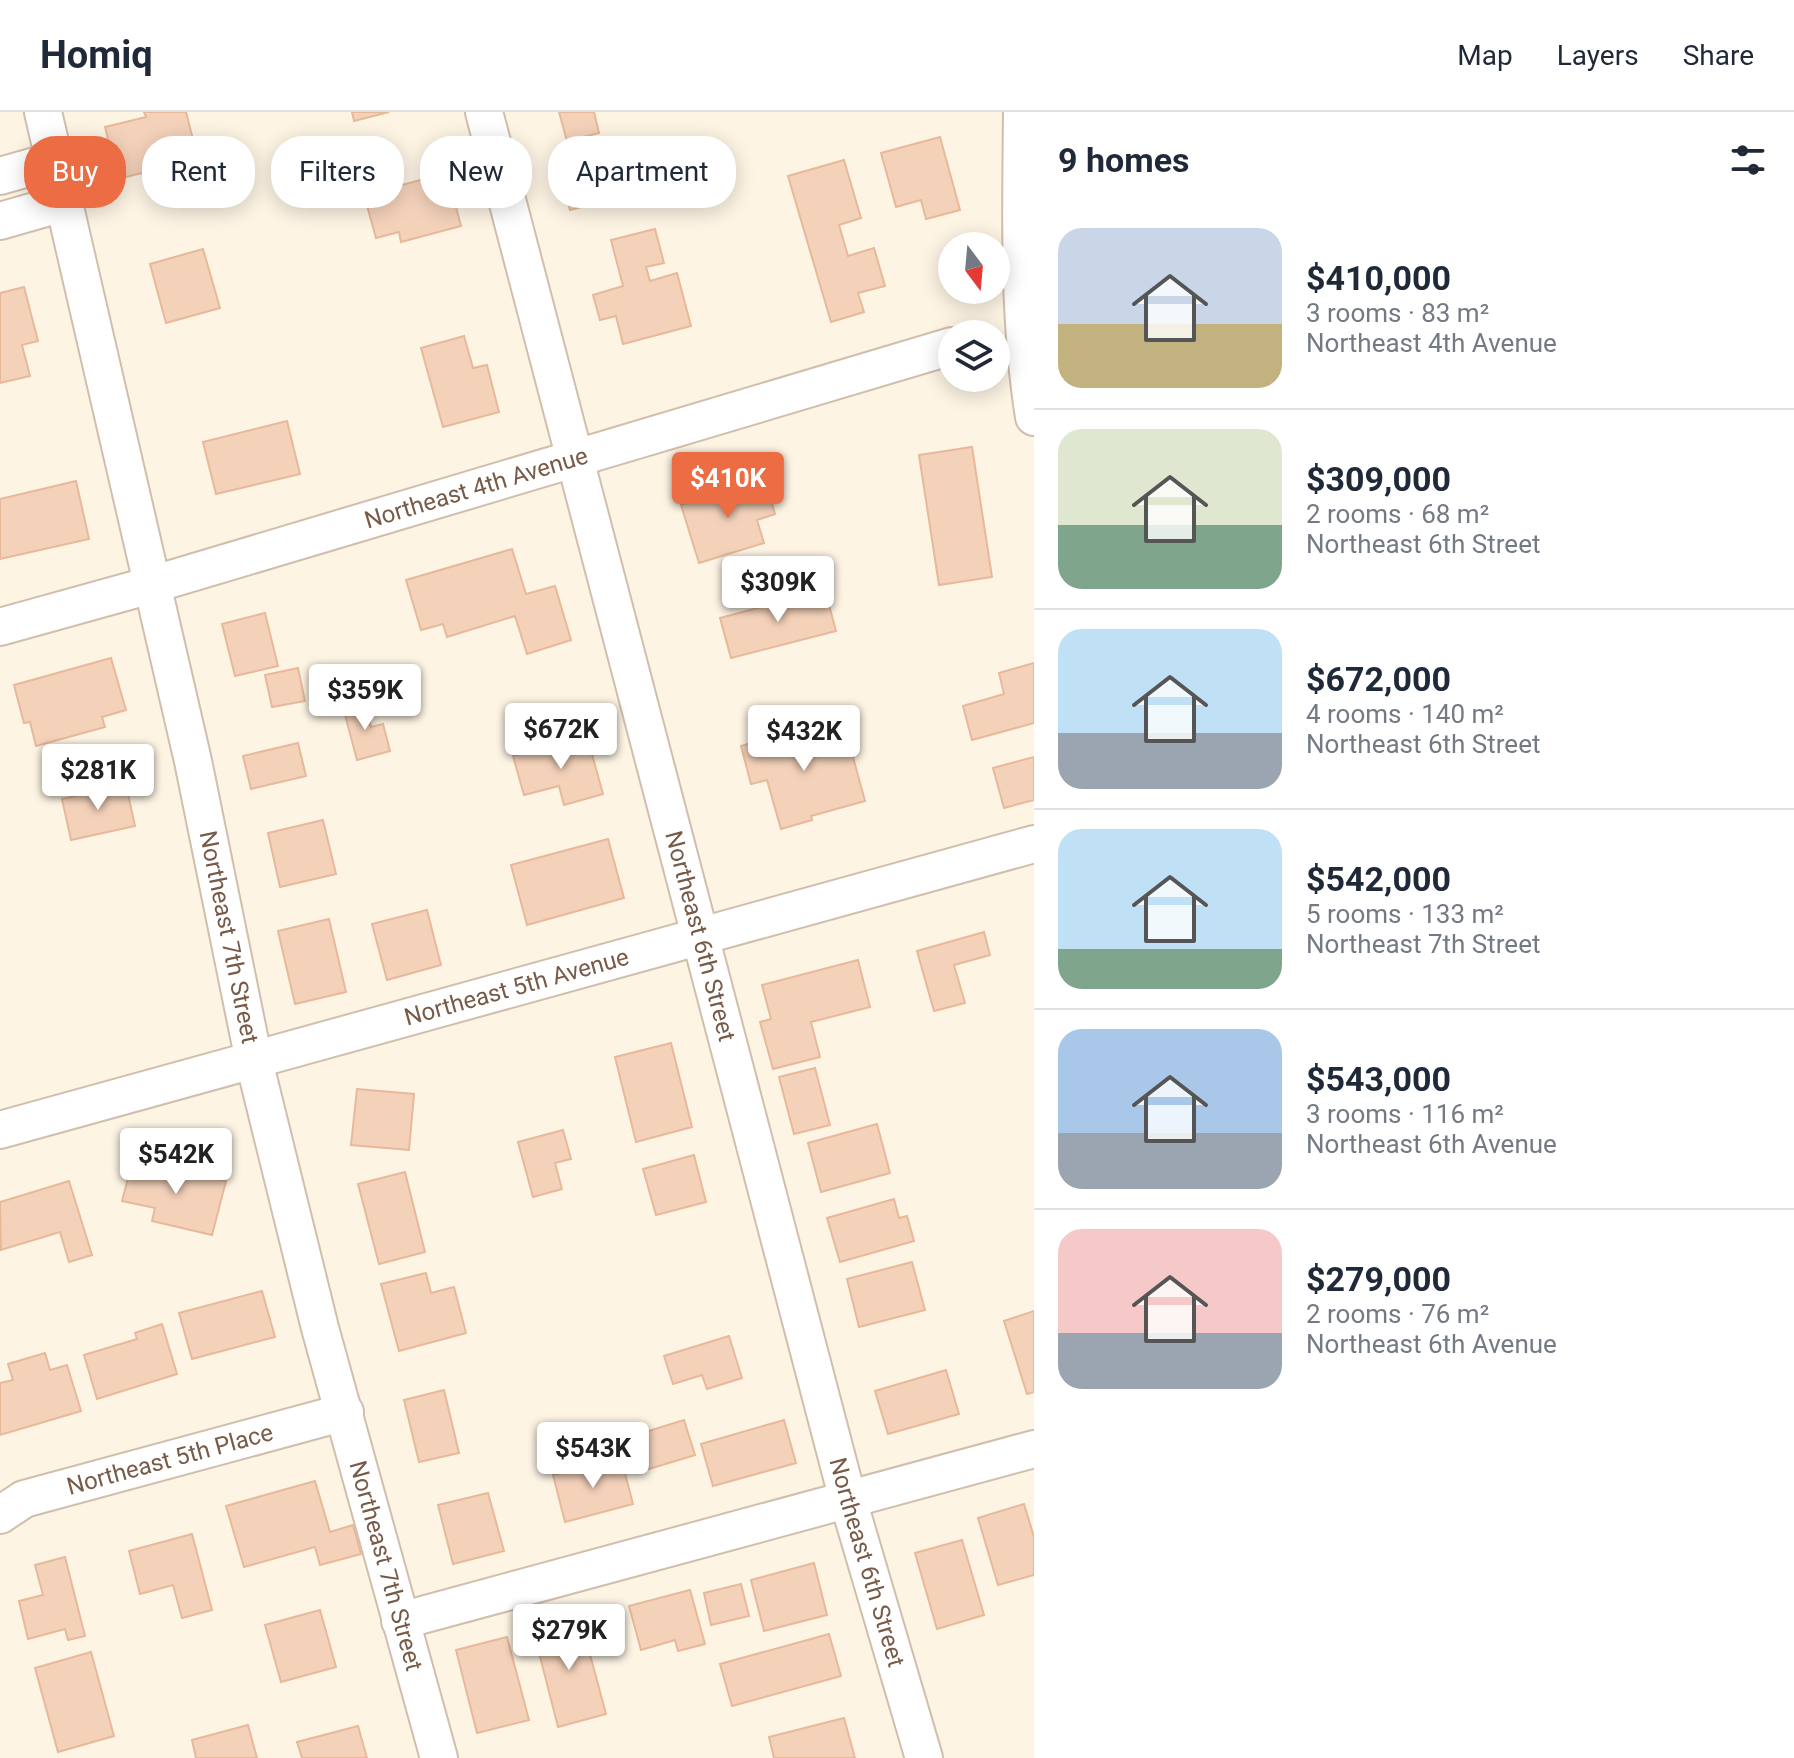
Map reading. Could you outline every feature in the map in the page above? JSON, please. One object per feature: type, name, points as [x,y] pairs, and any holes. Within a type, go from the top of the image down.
[{"type":"street","name":"Northeast 7th Street","points":[[43,112],[48,136]]},
{"type":"street","name":"Northeast 6th Street","points":[[484,112],[848,1500],[924,1758]]},
{"type":"street","points":[[1022,112],[1017,327],[1034,417]]},
{"type":"street","points":[[0,176],[24,169]]},
{"type":"street","points":[[0,221],[46,208]]},
{"type":"street","name":"Northeast 7th Street","points":[[64,208],[193,761],[254,1061],[320,1328],[439,1758]]},
{"type":"street","name":"Northeast 4th Avenue","points":[[0,627],[151,585],[938,350]]},
{"type":"street","name":"Northeast 5th Avenue","points":[[0,1130],[1034,844]]},
{"type":"street","name":"Northeast 5th Place","points":[[0,1515],[24,1499],[345,1412]]},
{"type":"street","points":[[400,1621],[1034,1449]]},
{"type":"building","points":[[144,112],[186,112],[192,136],[142,136],[142,173],[126,177],[126,136],[107,136],[105,127],[146,117]]},
{"type":"building","points":[[352,112],[389,112],[354,121]]},
{"type":"building","points":[[559,112],[594,112],[599,133],[566,136]]},
{"type":"building","points":[[940,137],[960,210],[926,219],[921,200],[896,207],[881,153]]},
{"type":"building","points":[[844,160],[861,218],[839,225],[848,256],[874,248],[885,286],[858,293],[864,312],[831,322],[788,176]]},
{"type":"building","points":[[420,180],[420,208],[456,208],[461,226],[401,242],[399,232],[376,238],[368,208],[404,208],[404,184]]},
{"type":"building","points":[[655,229],[664,263],[646,267],[650,281],[677,273],[691,326],[623,344],[616,316],[600,320],[593,295],[623,286],[611,240]]},
{"type":"building","points":[[203,249],[220,308],[166,323],[150,264]]},
{"type":"building","points":[[24,287],[38,341],[22,345],[30,376],[0,383],[0,293]]},
{"type":"building","points":[[464,336],[473,368],[487,365],[499,412],[443,427],[421,348]]},
{"type":"building","points":[[287,421],[300,474],[216,494],[203,442]]},
{"type":"building","points":[[972,447],[992,577],[939,585],[919,455]]},
{"type":"building","points":[[765,479],[775,514],[757,520],[764,543],[699,563],[681,505]]},
{"type":"building","points":[[76,481],[89,539],[0,559],[0,499]]},
{"type":"building","points":[[512,549],[526,594],[555,586],[571,640],[527,654],[515,616],[447,637],[443,624],[421,630],[406,580]]},
{"type":"building","points":[[825,590],[836,631],[731,658],[720,618]]},
{"type":"building","points":[[265,613],[278,666],[235,676],[222,624]]},
{"type":"building","points":[[111,658],[126,710],[102,717],[105,727],[36,746],[30,722],[24,723],[14,685]]},
{"type":"building","points":[[1034,663],[1034,723],[972,740],[963,706],[1004,694],[999,673]]},
{"type":"building","points":[[298,668],[305,701],[272,707],[265,675]]},
{"type":"building","points":[[364,701],[371,727],[383,724],[390,751],[357,760],[343,707]]},
{"type":"building","points":[[782,719],[790,747],[846,731],[865,801],[811,816],[812,820],[781,829],[767,780],[751,784],[741,746],[762,740],[758,726]]},
{"type":"building","points":[[587,736],[603,794],[564,805],[559,786],[524,795],[513,756]]},
{"type":"building","points":[[298,743],[306,776],[251,789],[243,756]]},
{"type":"building","points":[[1034,757],[1034,800],[1004,808],[993,768]]},
{"type":"building","points":[[126,785],[135,826],[71,840],[62,799]]},
{"type":"building","points":[[323,820],[336,874],[280,887],[268,833]]},
{"type":"building","points":[[608,839],[624,898],[527,925],[511,865]]},
{"type":"building","points":[[427,910],[441,965],[387,980],[372,924]]},
{"type":"building","points":[[329,919],[346,992],[295,1004],[278,931]]},
{"type":"building","points":[[984,932],[990,955],[954,965],[965,1003],[934,1011],[917,951]]},
{"type":"building","points":[[858,960],[870,1007],[811,1022],[820,1057],[773,1069],[760,1022],[771,1019],[762,985]]},
{"type":"building","points":[[671,1043],[692,1127],[636,1142],[615,1057]]},
{"type":"building","points":[[815,1068],[830,1125],[794,1134],[779,1077]]},
{"type":"building","points":[[357,1089],[414,1094],[409,1150],[351,1145]]},
{"type":"building","points":[[877,1124],[890,1173],[821,1192],[808,1143]]},
{"type":"building","points":[[563,1130],[571,1159],[555,1163],[562,1189],[533,1197],[518,1142]]},
{"type":"building","points":[[694,1155],[706,1202],[656,1215],[643,1169]]},
{"type":"building","points":[[133,1159],[226,1181],[212,1235],[152,1221],[155,1208],[122,1201]]},
{"type":"building","points":[[405,1172],[425,1252],[379,1264],[358,1184]]},
{"type":"building","points":[[69,1181],[92,1255],[69,1262],[60,1232],[1,1250],[0,1202]]},
{"type":"building","points":[[894,1199],[899,1218],[907,1216],[914,1241],[840,1262],[827,1218]]},
{"type":"building","points":[[912,1262],[925,1310],[859,1327],[847,1279]]},
{"type":"building","points":[[426,1273],[431,1293],[454,1287],[466,1333],[399,1351],[381,1284]]},
{"type":"building","points":[[262,1291],[275,1337],[192,1359],[179,1313]]},
{"type":"building","points":[[1034,1311],[1034,1392],[1027,1394],[1004,1321]]},
{"type":"building","points":[[162,1324],[177,1374],[97,1399],[84,1355],[137,1339],[135,1333]]},
{"type":"building","points":[[729,1336],[742,1378],[707,1389],[702,1375],[673,1384],[664,1356]]},
{"type":"building","points":[[45,1353],[50,1370],[67,1365],[81,1411],[0,1435],[0,1383],[13,1380],[8,1364]]},
{"type":"building","points":[[946,1370],[959,1414],[888,1434],[875,1391]]},
{"type":"building","points":[[444,1390],[459,1453],[419,1462],[404,1400]]},
{"type":"building","points":[[684,1420],[695,1455],[649,1469],[639,1434]]},
{"type":"building","points":[[784,1420],[796,1463],[713,1486],[701,1444]]},
{"type":"building","points":[[621,1458],[633,1504],[565,1522],[553,1475]]},
{"type":"building","points":[[315,1481],[330,1532],[353,1525],[361,1554],[320,1565],[315,1547],[244,1567],[226,1506]]},
{"type":"building","points":[[488,1493],[504,1551],[453,1564],[438,1505]]},
{"type":"building","points":[[1024,1504],[1034,1537],[1034,1575],[998,1585],[978,1518]]},
{"type":"building","points":[[192,1534],[212,1610],[182,1618],[173,1585],[140,1594],[129,1551]]},
{"type":"building","points":[[962,1540],[984,1615],[937,1629],[915,1553]]},
{"type":"building","points":[[65,1557],[85,1636],[68,1640],[65,1629],[28,1639],[19,1601],[43,1595],[35,1565]]},
{"type":"building","points":[[814,1563],[827,1615],[764,1631],[751,1580]]},
{"type":"building","points":[[741,1584],[749,1616],[711,1625],[704,1593]]},
{"type":"building","points":[[690,1590],[705,1644],[678,1651],[675,1640],[641,1650],[629,1606]]},
{"type":"building","points":[[320,1610],[336,1667],[281,1682],[265,1625]]},
{"type":"building","points":[[580,1617],[606,1714],[558,1727],[533,1629]]},
{"type":"building","points":[[829,1634],[841,1676],[732,1706],[720,1664]]},
{"type":"building","points":[[507,1637],[529,1720],[477,1733],[456,1650]]},
{"type":"building","points":[[91,1652],[114,1736],[58,1752],[35,1668]]},
{"type":"building","points":[[844,1718],[855,1758],[774,1758],[769,1737]]},
{"type":"building","points":[[248,1725],[257,1758],[196,1758],[192,1740]]},
{"type":"building","points":[[358,1726],[367,1758],[302,1758],[297,1742]]}]
